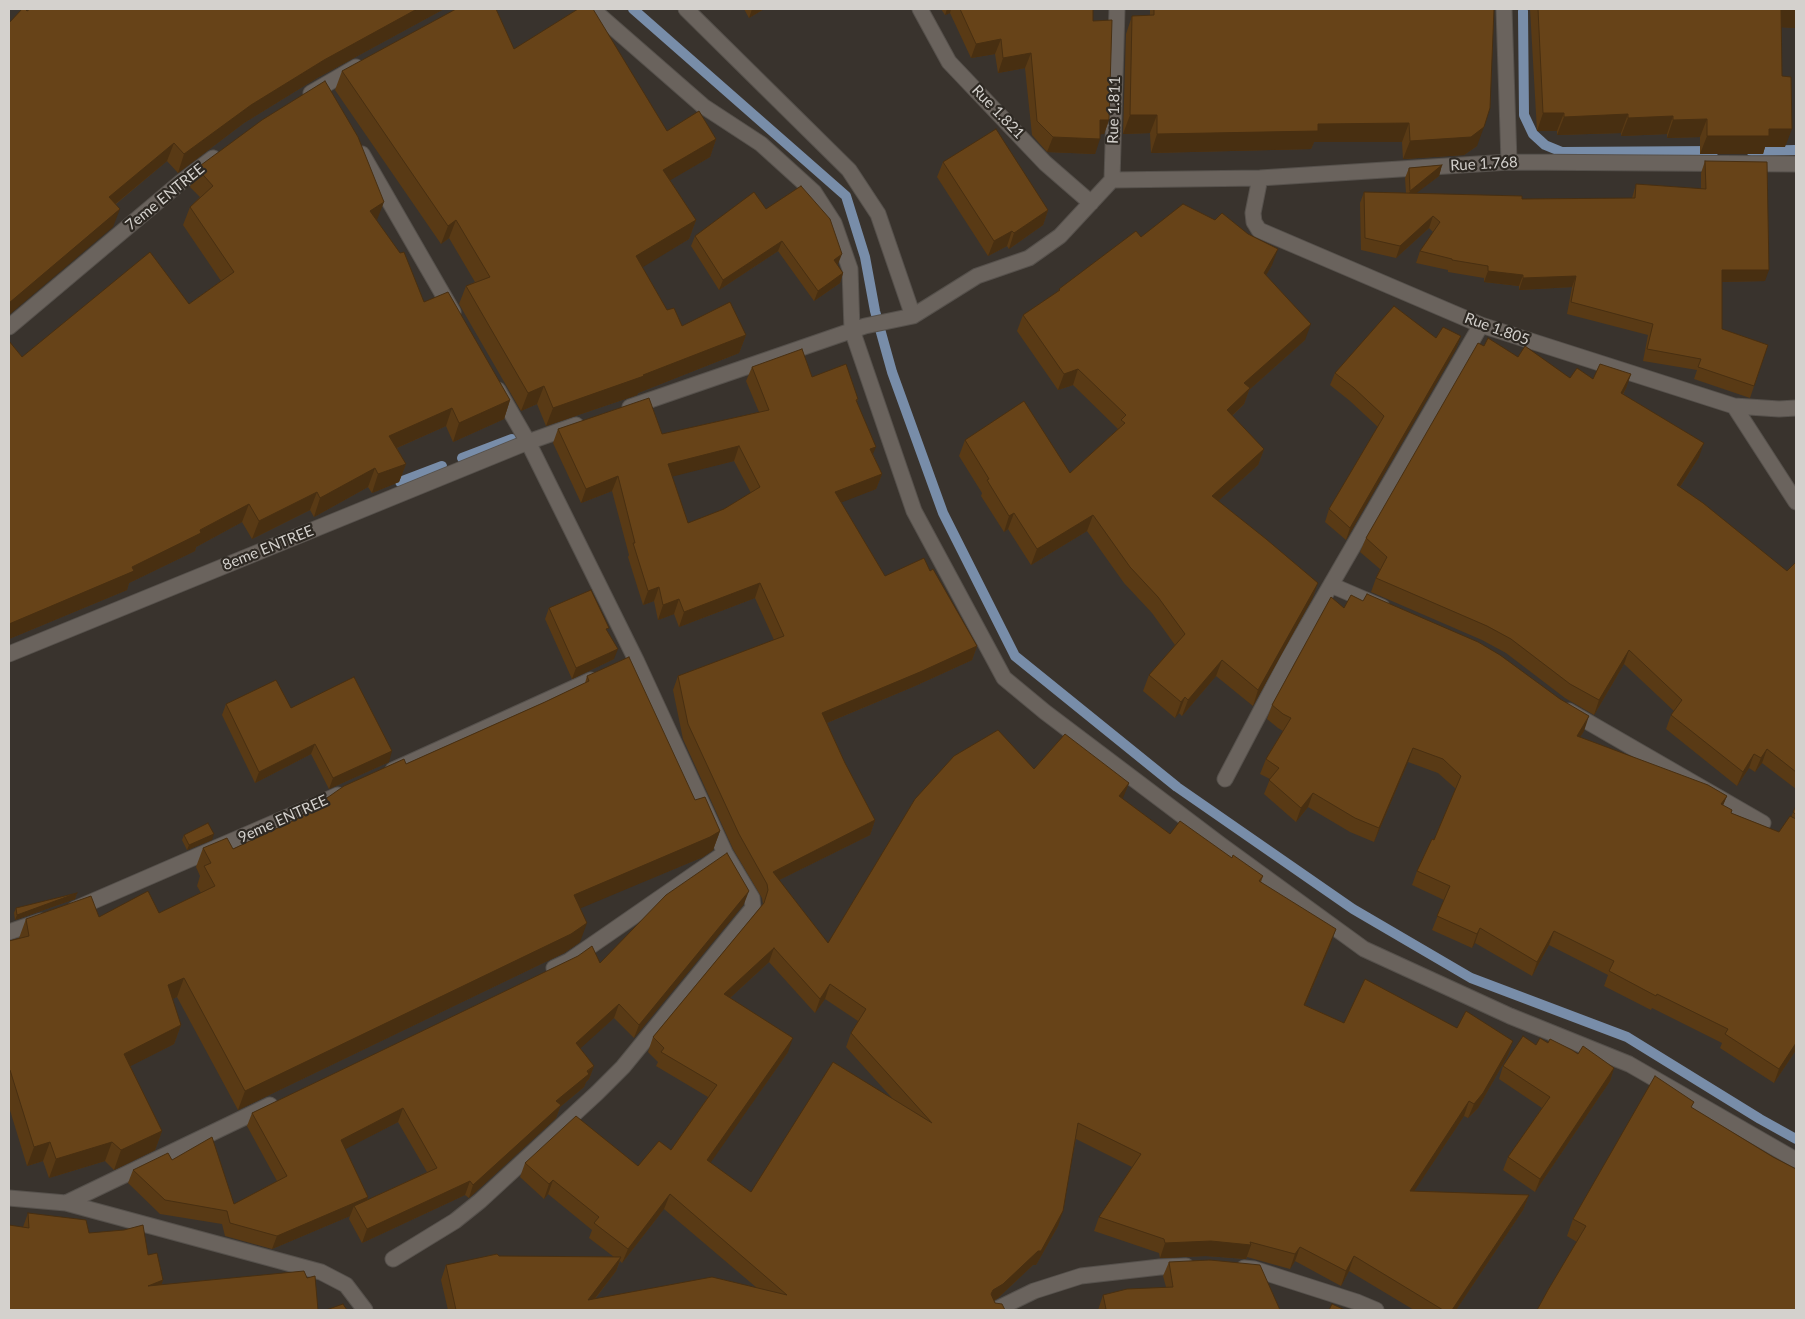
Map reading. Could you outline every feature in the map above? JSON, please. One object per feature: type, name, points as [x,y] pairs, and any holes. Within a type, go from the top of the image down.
[{"type":"street","points":[[592,9],[703,106],[761,144],[814,192],[834,223],[850,269],[859,328],[914,511],[1004,678],[1045,712],[1213,839],[1364,949],[1510,1016],[1630,1064],[1796,1160]]},
{"type":"street","points":[[686,9],[849,170],[878,214],[913,316]]},
{"type":"street","name":"Rue 1.821","points":[[920,9],[949,62],[1045,163],[1091,203]]},
{"type":"street","name":"Rue 1.811","points":[[1112,180],[1117,9]]},
{"type":"street","points":[[1504,9],[1509,162]]},
{"type":"street","points":[[298,101],[372,59]]},
{"type":"street","points":[[322,86],[332,103]]},
{"type":"street","points":[[357,145],[459,323]]},
{"type":"street","name":"7eme ENTREE","points":[[9,327],[180,182],[227,148]]},
{"type":"street","name":"Rue 1.768","points":[[1112,180],[1260,178],[1509,162],[1796,164]]},
{"type":"street","name":"Rue 1.805","points":[[1260,178],[1253,213],[1254,222],[1259,230],[1481,325],[1734,406],[1779,409],[1796,408]]},
{"type":"street","points":[[620,410],[859,328],[890,319],[913,316],[977,276],[1029,258],[1060,236],[1112,180]]},
{"type":"street","points":[[1225,779],[1288,659],[1481,325]]},
{"type":"street","points":[[394,1259],[455,1221],[480,1201],[598,1093],[623,1067],[752,911],[754,903],[725,853],[631,662],[528,442],[488,374]]},
{"type":"street","points":[[1734,406],[1796,502]]},
{"type":"street","name":"8eme ENTREE","points":[[9,654],[528,442],[593,420]]},
{"type":"street","points":[[1331,585],[1394,612]]},
{"type":"street","points":[[378,777],[600,676]]},
{"type":"street","points":[[1560,706],[1763,823]]},
{"type":"street","name":"9eme ENTREE","points":[[9,932],[75,909],[351,789]]},
{"type":"street","points":[[542,974],[568,961],[725,853]]},
{"type":"street","points":[[66,1203],[282,1099]]},
{"type":"street","points":[[9,1198],[66,1203],[321,1272],[346,1285],[365,1310]]},
{"type":"street","points":[[995,1310],[1034,1291],[1081,1276],[1160,1267],[1204,1265]]},
{"type":"street","points":[[1234,1267],[1254,1269],[1357,1302],[1376,1310]]},
{"type":"building","points":[[22,9],[27,11],[30,9],[417,9],[324,60],[251,105],[184,154],[174,143],[109,197],[120,209],[9,303],[9,23]]},
{"type":"building","points":[[456,9],[496,9],[514,49],[578,9],[593,9],[667,131],[699,111],[716,139],[663,170],[696,220],[636,256],[667,310],[674,308],[682,326],[730,302],[746,335],[644,376],[553,408],[544,386],[528,393],[466,286],[490,277],[456,220],[448,226],[342,71]]},
{"type":"building","points":[[960,9],[1093,9],[1093,21],[1112,20],[1109,120],[1100,120],[1100,139],[1053,137],[1037,121],[1031,53],[1003,58],[1001,39],[976,44]]},
{"type":"building","points":[[1154,9],[1494,9],[1490,108],[1484,127],[1471,137],[1410,141],[1409,123],[1318,124],[1318,131],[1157,134],[1157,115],[1130,115],[1132,16],[1154,15]]},
{"type":"building","points":[[1538,9],[1781,9],[1782,76],[1791,77],[1792,129],[1769,129],[1769,136],[1707,136],[1707,119],[1673,120],[1673,116],[1628,118],[1628,114],[1564,117],[1564,113],[1543,113]]},
{"type":"building","points":[[325,81],[358,137],[384,202],[370,211],[400,253],[404,252],[424,302],[448,292],[510,400],[459,423],[452,408],[389,436],[406,464],[378,474],[375,468],[320,498],[317,492],[259,521],[249,504],[200,530],[201,533],[132,567],[134,571],[9,624],[9,341],[22,357],[150,252],[189,304],[234,272],[190,207],[213,186],[197,168],[262,120]]},
{"type":"building","points":[[996,129],[1048,210],[1014,233],[1012,231],[994,241],[943,162]]},
{"type":"building","points":[[1705,161],[1767,162],[1769,270],[1722,270],[1722,329],[1768,345],[1754,386],[1698,367],[1701,359],[1647,349],[1653,324],[1571,302],[1576,276],[1523,278],[1523,275],[1488,271],[1488,266],[1452,260],[1420,251],[1440,222],[1433,216],[1400,246],[1365,238],[1364,192],[1522,196],[1522,199],[1635,198],[1636,184],[1706,189]]},
{"type":"building","points":[[1442,165],[1410,191],[1409,168]]},
{"type":"building","points":[[801,186],[830,219],[842,254],[834,260],[843,273],[818,291],[782,241],[723,280],[695,236],[754,192],[766,209]]},
{"type":"building","points":[[1183,204],[1215,220],[1222,213],[1248,234],[1278,249],[1264,273],[1311,324],[1244,383],[1250,388],[1227,410],[1264,449],[1212,496],[1318,583],[1258,690],[1222,660],[1188,700],[1185,697],[1181,702],[1149,675],[1185,634],[1158,597],[1130,567],[1093,515],[1037,549],[1014,513],[1009,516],[965,440],[1024,401],[1070,473],[1125,423],[1121,420],[1126,415],[1078,369],[1064,374],[1023,315],[1060,290],[1136,231],[1141,237]]},
{"type":"building","points":[[1394,306],[1436,338],[1443,327],[1461,336],[1350,528],[1329,509],[1384,416],[1335,373]]},
{"type":"building","points":[[1488,338],[1518,357],[1525,346],[1570,378],[1577,368],[1593,379],[1600,364],[1631,374],[1621,393],[1704,443],[1677,485],[1703,503],[1787,571],[1796,562],[1796,772],[1767,749],[1761,758],[1754,754],[1743,772],[1671,715],[1682,700],[1629,650],[1599,700],[1570,684],[1511,639],[1487,626],[1376,578],[1387,557],[1366,538],[1478,343],[1484,346]]},
{"type":"building","points":[[802,349],[812,377],[846,364],[858,399],[856,400],[876,447],[870,449],[882,474],[835,492],[885,576],[924,558],[930,571],[933,569],[977,646],[822,713],[845,763],[875,820],[773,872],[828,943],[915,799],[954,756],[998,730],[1034,769],[1065,734],[1129,783],[1119,796],[1170,834],[1180,821],[1232,858],[1233,855],[1263,876],[1259,881],[1336,929],[1304,1005],[1344,1023],[1365,979],[1457,1028],[1466,1011],[1513,1041],[1483,1093],[1474,1104],[1469,1101],[1410,1191],[1529,1195],[1452,1310],[1443,1310],[1354,1256],[1346,1271],[1300,1247],[1295,1254],[1250,1242],[1251,1245],[1211,1241],[1165,1243],[1164,1239],[1099,1217],[1141,1154],[1078,1123],[1063,1211],[1041,1251],[1038,1251],[1003,1284],[993,1290],[991,1294],[995,1303],[1002,1304],[1005,1310],[456,1310],[446,1265],[497,1254],[499,1256],[621,1257],[588,1300],[712,1277],[787,1295],[670,1194],[628,1249],[594,1223],[599,1217],[553,1180],[549,1184],[525,1163],[576,1116],[638,1166],[659,1141],[671,1150],[717,1085],[661,1052],[664,1048],[653,1037],[764,903],[768,890],[767,884],[739,834],[688,724],[678,676],[784,636],[760,583],[684,612],[679,599],[663,605],[659,587],[648,591],[633,543],[635,543],[618,476],[586,489],[558,429],[649,398],[662,434],[769,410],[752,367]],"holes":[[[739,446],[760,487],[724,509],[688,523],[668,464]],[[774,948],[820,999],[830,984],[866,1009],[851,1033],[932,1123],[833,1062],[751,1192],[707,1160],[793,1038],[724,994]]]},
{"type":"building","points":[[591,590],[609,628],[606,629],[618,649],[576,668],[549,608]]},
{"type":"building","points":[[1367,594],[1478,642],[1500,655],[1560,699],[1589,716],[1577,736],[1708,785],[1727,796],[1721,804],[1732,810],[1731,813],[1779,832],[1790,816],[1796,819],[1796,1043],[1779,1069],[1725,1034],[1728,1029],[1657,994],[1656,996],[1609,971],[1614,961],[1554,931],[1537,962],[1480,928],[1477,934],[1437,916],[1450,886],[1417,871],[1432,839],[1434,840],[1461,776],[1443,759],[1413,748],[1379,828],[1355,818],[1313,793],[1301,808],[1269,780],[1279,768],[1266,759],[1291,718],[1272,705],[1331,597],[1344,608],[1351,595],[1363,601]]},
{"type":"building","points":[[629,657],[695,800],[705,797],[720,831],[574,895],[587,923],[571,934],[245,1091],[184,978],[168,985],[181,1025],[124,1054],[162,1131],[121,1150],[112,1142],[56,1159],[50,1142],[34,1147],[9,1071],[9,941],[29,936],[26,919],[91,896],[99,917],[148,891],[159,913],[215,886],[204,866],[211,863],[203,848],[227,838],[233,849],[297,819],[344,786],[404,759],[406,764],[545,702],[589,681],[587,676]]},
{"type":"building","points":[[354,677],[392,751],[333,778],[315,744],[259,772],[226,704],[276,680],[291,708]]},
{"type":"building","points":[[208,823],[214,834],[189,845],[184,835]]},
{"type":"building","points":[[727,853],[749,891],[639,1025],[619,1004],[576,1043],[594,1066],[587,1071],[589,1074],[556,1101],[561,1105],[473,1185],[470,1181],[367,1229],[354,1206],[437,1168],[403,1108],[341,1140],[368,1197],[277,1236],[230,1223],[227,1211],[165,1200],[133,1170],[168,1153],[172,1160],[212,1137],[234,1204],[287,1176],[252,1113],[578,956],[592,946],[600,963],[666,895]]},
{"type":"building","points":[[77,893],[17,915],[16,908]]},
{"type":"building","points":[[1523,1036],[1536,1045],[1540,1038],[1548,1043],[1550,1039],[1578,1054],[1583,1046],[1614,1068],[1540,1179],[1508,1157],[1550,1097],[1503,1066]]},
{"type":"building","points":[[1655,1076],[1694,1102],[1691,1107],[1796,1169],[1796,1310],[1537,1310],[1586,1226],[1573,1219]]},
{"type":"building","points":[[28,1213],[86,1220],[89,1233],[124,1230],[143,1225],[148,1255],[157,1253],[163,1280],[148,1286],[304,1271],[307,1278],[315,1276],[318,1310],[9,1310],[9,1225],[29,1228]]},
{"type":"building","points":[[1210,1260],[1260,1265],[1280,1310],[1101,1310],[1106,1309],[1103,1295],[1127,1289],[1173,1287],[1169,1262]]},
{"type":"building","points":[[343,1304],[347,1310],[326,1310]]},
{"type":"building","points":[[1332,1304],[1345,1310],[1329,1310]]},
{"type":"waterway","points":[[633,9],[846,196],[865,257],[875,311],[892,372],[943,513],[1015,656],[1177,787],[1353,909],[1471,978],[1627,1037],[1796,1139]]},
{"type":"waterway","points":[[1523,11],[1524,115],[1533,134],[1545,145],[1562,152],[1714,151]]},
{"type":"waterway","points":[[1751,151],[1795,150]]},
{"type":"waterway","points":[[462,458],[512,439]]},
{"type":"waterway","points":[[400,482],[442,466]]}]
